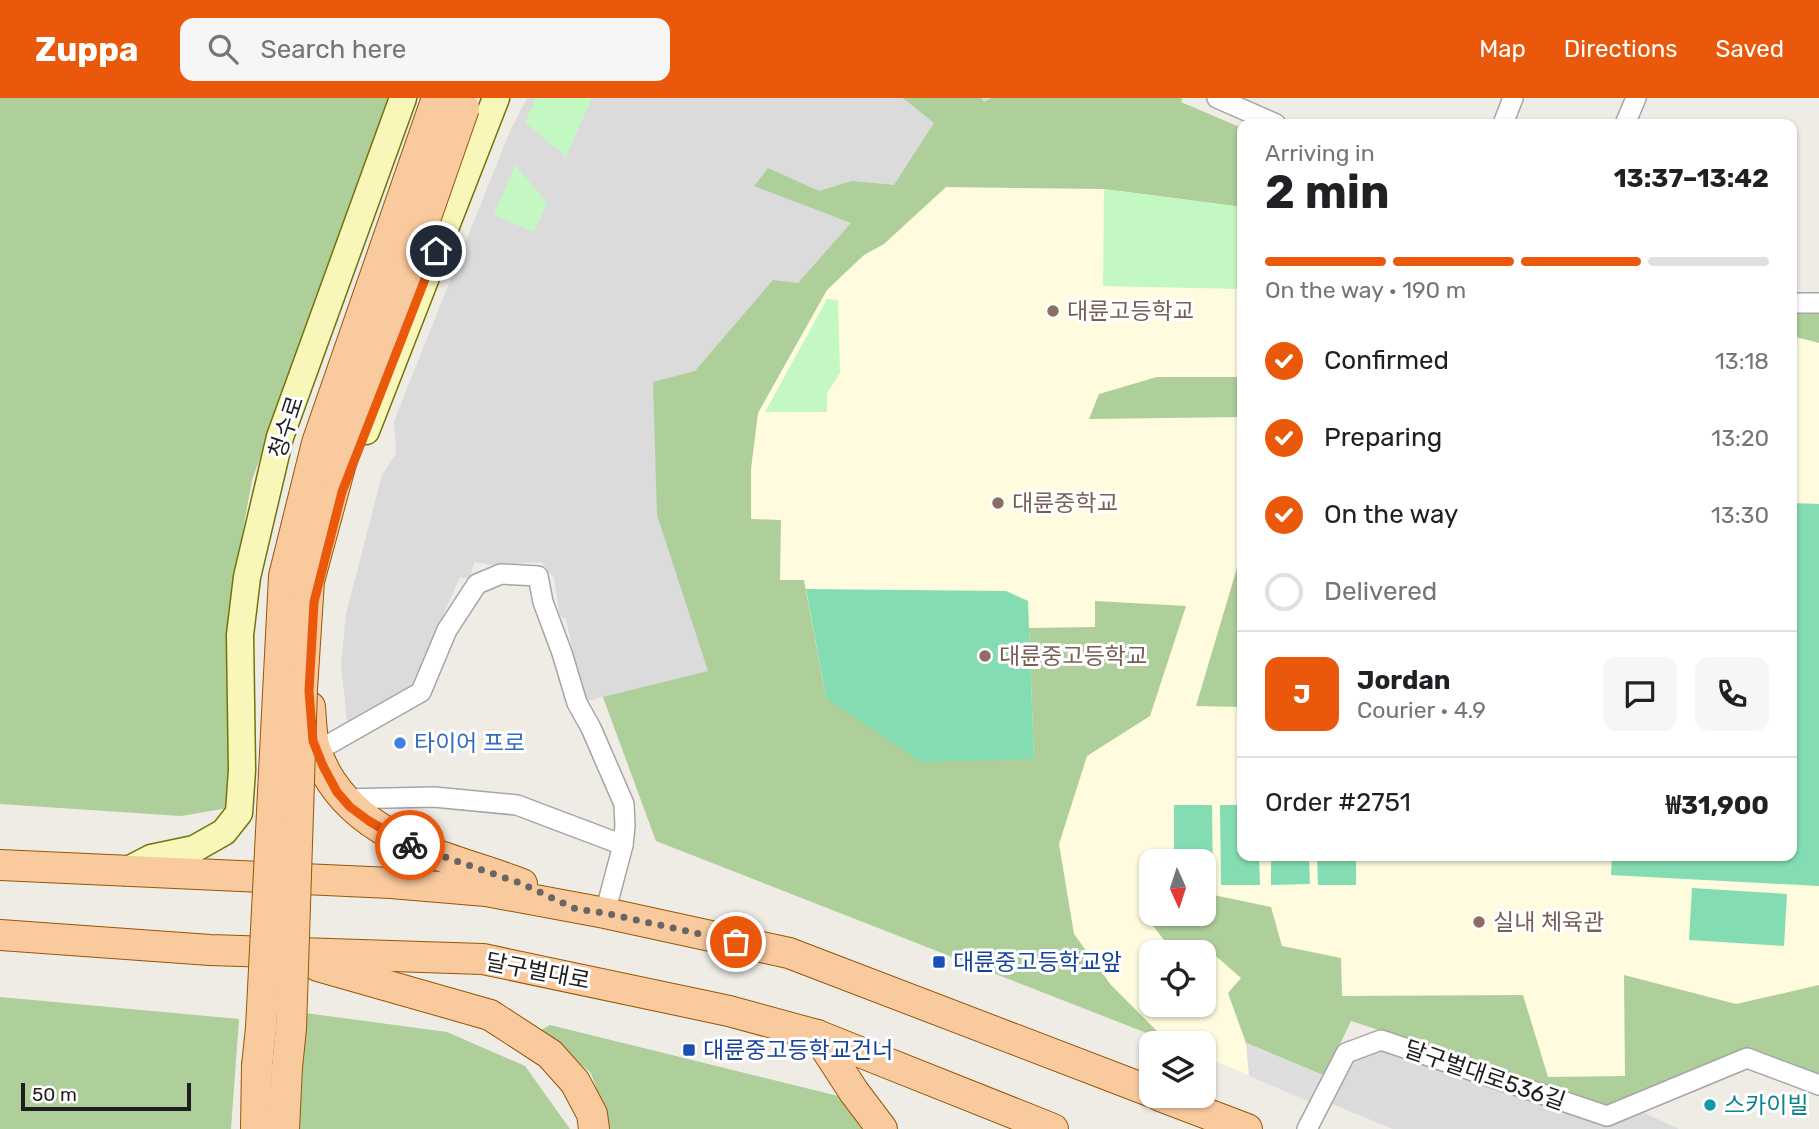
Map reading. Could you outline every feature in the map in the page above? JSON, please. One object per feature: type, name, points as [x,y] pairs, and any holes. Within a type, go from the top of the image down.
[{"type":"main road","name":"청수로","points":[[124,872],[151,858],[194,849],[224,832],[239,814],[242,770],[240,635],[250,564],[281,437],[402,98]]},
{"type":"main road","points":[[496,98],[342,492],[314,602],[309,691],[313,741],[323,766],[343,799],[369,821],[409,844],[590,911]]},
{"type":"main road","points":[[256,1129],[257,1066],[284,576],[317,443],[456,101]]},
{"type":"main road","points":[[284,1129],[291,1028],[302,689],[309,581],[344,452],[456,101]]},
{"type":"main road","points":[[0,865],[418,885],[485,891],[590,911],[789,953],[1139,1087]]},
{"type":"main road","name":"달구벌대로","points":[[0,935],[209,950],[483,959],[729,1011],[817,1035],[1053,1129]]},
{"type":"main road","points":[[209,950],[328,967],[490,1015],[550,1054],[575,1082],[592,1114],[594,1129]]},
{"type":"main road","points":[[817,1035],[882,1129]]},
{"type":"main road","points":[[1192,1108],[1247,1129]]},
{"type":"street","points":[[1217,98],[1265,119]]},
{"type":"street","points":[[1505,119],[1513,98]]},
{"type":"street","points":[[1627,119],[1636,98]]},
{"type":"street","points":[[1797,303],[1819,303]]},
{"type":"street","points":[[317,751],[421,692],[447,630],[477,584],[501,574],[538,576],[543,603],[577,703],[591,728],[624,804],[623,845],[590,911]]},
{"type":"street","points":[[343,799],[434,797],[517,805],[623,845]]},
{"type":"street","name":"달구벌대로536길","points":[[1307,1129],[1346,1053],[1381,1040],[1607,1116],[1747,1058],[1819,1086]]},
{"type":"shaded area","points":[[527,98],[1140,98],[742,735],[656,841],[603,697],[584,702],[566,619],[560,616],[554,578],[541,562],[492,565],[474,562],[470,579],[460,577],[412,685],[347,721],[341,665],[346,614],[382,475],[396,453],[394,421],[510,131]]},
{"type":"shaded area","name":"대륜중고등학교","points":[[1181,102],[1237,126],[1237,861],[1797,861],[1797,314],[1819,314],[1819,1079],[1746,1049],[1611,1106],[1351,1021],[1312,1103],[1216,1061],[1216,1031],[1142,1031],[692,854],[742,735],[736,407],[808,276],[911,189]]},
{"type":"shaded area","points":[[1246,1043],[1325,1076],[1312,1103],[1249,1076]]},
{"type":"shaded area","points":[[1381,1047],[1608,1126],[1640,1111],[1679,1129],[1393,1129],[1332,1104],[1350,1060]]},
{"type":"green space","points":[[0,98],[391,98],[252,480],[228,613],[228,808],[181,816],[0,804]]},
{"type":"green space","points":[[536,98],[592,98],[566,157],[525,122]]},
{"type":"green space","points":[[903,98],[981,98],[984,102],[991,98],[1182,98],[1181,102],[1237,126],[1237,206],[1104,189],[946,187],[884,244],[864,255],[827,290],[758,413],[751,469],[751,519],[781,520],[780,580],[804,580],[826,698],[1034,759],[1029,628],[1095,627],[1095,601],[1186,606],[1150,716],[1087,756],[1059,844],[1074,934],[1111,985],[1139,1013],[1139,1017],[1143,1017],[1157,1031],[1141,1031],[656,841],[603,697],[708,671],[657,515],[653,382],[695,371],[773,280],[798,283],[851,223],[754,186],[768,168],[819,191],[852,181],[894,185],[934,123]]},
{"type":"green space","points":[[515,165],[547,203],[534,232],[494,215]]},
{"type":"green space","points":[[1104,189],[1237,206],[1237,289],[1103,286]]},
{"type":"green space","points":[[827,299],[838,300],[840,373],[827,393],[827,412],[765,412]]},
{"type":"green space","points":[[1797,314],[1819,314],[1819,343],[1797,337]]},
{"type":"green space","points":[[1157,377],[1237,377],[1237,417],[1089,419],[1099,394]]},
{"type":"green space","points":[[1797,503],[1819,504],[1819,886],[1611,875],[1612,861],[1797,861]]},
{"type":"green space","points":[[1237,568],[1237,707],[1196,706]]},
{"type":"green space","points":[[806,589],[1006,591],[1028,601],[1034,759],[921,762],[826,698]]},
{"type":"green space","points":[[1174,805],[1212,805],[1213,849],[1174,849]]},
{"type":"green space","points":[[1220,805],[1237,805],[1237,861],[1259,861],[1260,885],[1221,885]]},
{"type":"green space","points":[[1271,861],[1309,861],[1310,884],[1271,885]]},
{"type":"green space","points":[[1317,861],[1356,861],[1356,885],[1318,885]]},
{"type":"green space","points":[[1692,888],[1787,894],[1784,946],[1689,940]]},
{"type":"green space","points":[[1216,896],[1271,907],[1282,946],[1341,958],[1342,996],[1523,995],[1548,1077],[1625,1076],[1624,975],[1736,1004],[1819,985],[1819,1079],[1746,1049],[1611,1106],[1351,1021],[1325,1076],[1246,1043],[1228,993],[1241,978],[1216,956],[1216,940],[1164,940],[1153,926],[1216,926]]},
{"type":"green space","points":[[0,997],[239,1019],[231,1129],[0,1129]]},
{"type":"green space","points":[[305,1013],[447,1032],[525,1066],[570,1129],[299,1129]]},
{"type":"green space","points":[[550,1025],[838,1096],[862,1129],[610,1129],[591,1073],[541,1030]]},
{"type":"way so far","points":[[410,845],[520,883],[576,909],[736,942]]},
{"type":"place","name":"대륜고등학교","points":[[1053,311]]},
{"type":"place","name":"대륜중학교","points":[[998,503]]},
{"type":"place","name":"대륜중고등학교","points":[[985,656]]},
{"type":"place","name":"타이어 프로","points":[[400,743]]},
{"type":"place","name":"실내 체육관","points":[[1479,922]]},
{"type":"place","name":"대륜중고등학교앞","points":[[939,962]]},
{"type":"place","name":"대륜중고등학교건너","points":[[689,1050]]},
{"type":"place","name":"스카이빌","points":[[1710,1105]]},
{"type":"route","points":[[410,845],[369,821],[350,807],[337,792],[313,741],[309,691],[314,602],[342,492],[436,251]]}]
